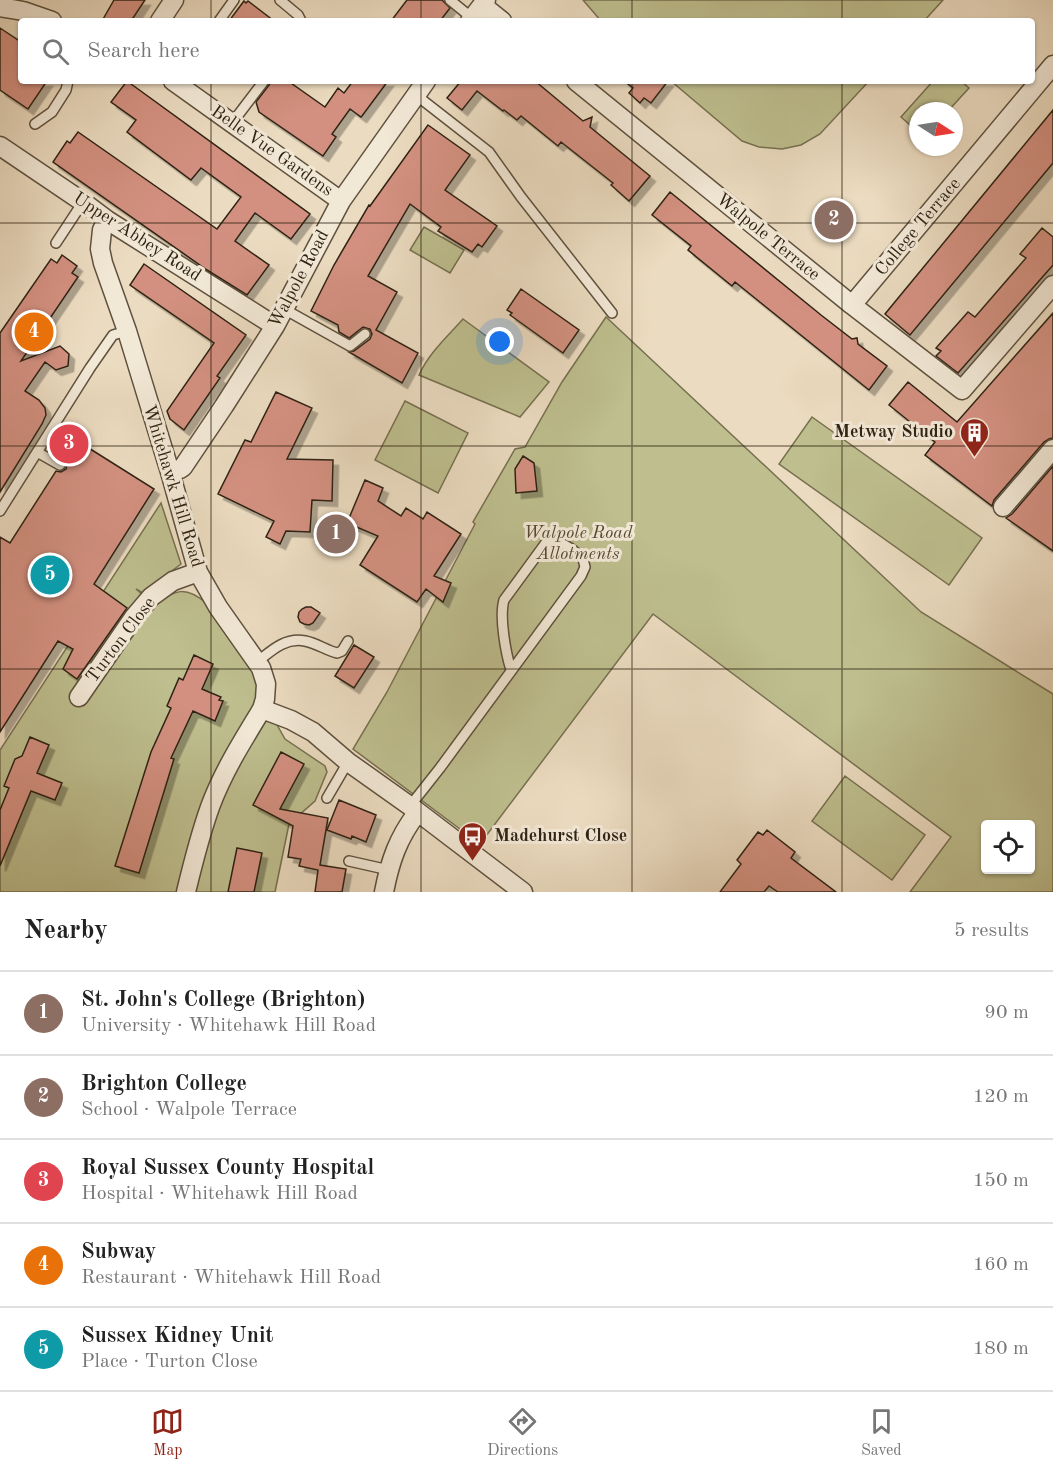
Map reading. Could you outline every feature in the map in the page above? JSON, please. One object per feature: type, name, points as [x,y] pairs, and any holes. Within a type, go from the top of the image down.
[{"type":"street","points":[[162,18],[174,0]]},
{"type":"street","points":[[0,7],[43,18]]},
{"type":"street","points":[[477,11],[494,18]]},
{"type":"street","name":"College Terrace","points":[[852,305],[1053,65]]},
{"type":"street","name":"Belle Vue Gardens","points":[[178,84],[341,201]]},
{"type":"street","name":"Walpole Terrace","points":[[580,84],[852,305],[962,390],[1053,285]]},
{"type":"street","name":"Walpole Road","points":[[170,472],[180,469],[185,464],[224,406],[284,309],[341,201],[421,88]]},
{"type":"street","name":"Upper Abbey Road","points":[[0,146],[107,220],[274,326]]},
{"type":"street","name":"Whitehawk Hill Road","points":[[107,220],[102,230],[100,249],[103,263],[127,331],[198,572],[218,607],[257,662],[264,676],[266,684],[262,709]]},
{"type":"street","points":[[1003,507],[1053,449]]},
{"type":"street","name":"Turton Close","points":[[79,697],[134,617],[151,597],[173,581],[198,572]]},
{"type":"street","points":[[186,892],[211,806],[231,762],[262,709],[313,732],[348,762],[523,892]]},
{"type":"street","points":[[384,892],[402,834],[414,810]]},
{"type":"lane","points":[[221,18],[234,0]]},
{"type":"lane","points":[[280,0],[299,18]]},
{"type":"lane","points":[[450,0],[477,11]]},
{"type":"lane","points":[[35,124],[52,112],[67,84]]},
{"type":"lane","points":[[232,123],[262,84]]},
{"type":"lane","points":[[421,88],[489,152],[521,197],[612,313]]},
{"type":"lane","points":[[56,243],[83,202]]},
{"type":"lane","points":[[284,309],[350,346],[365,334]]},
{"type":"lane","points":[[0,511],[113,336],[127,331]]},
{"type":"lane","points":[[78,388],[87,395]]},
{"type":"lane","points":[[37,452],[60,465]]},
{"type":"lane","points":[[414,810],[440,768],[577,583],[584,570],[583,559],[556,542],[549,541],[544,544],[504,600],[502,609],[504,632],[512,670]]},
{"type":"lane","points":[[257,662],[279,644],[306,641],[337,653],[342,651],[348,641]]},
{"type":"lane","points":[[327,798],[348,762]]},
{"type":"lane","points":[[349,861],[389,870]]},
{"type":"green space","points":[[583,0],[943,0],[927,18],[598,18]]},
{"type":"green space","points":[[675,84],[866,84],[820,134],[801,145],[782,149],[759,147],[742,141]]},
{"type":"green space","points":[[930,84],[964,84],[969,88],[956,102],[914,102]]},
{"type":"green space","points":[[909,108],[909,124],[901,117]]},
{"type":"green space","points":[[424,227],[464,250],[450,273],[410,250]]},
{"type":"green space","name":"Walpole Road Allotments","points":[[606,317],[921,612],[1053,694],[1053,892],[910,892],[951,837],[653,614],[480,844],[353,749],[387,692],[475,524],[473,522],[515,449],[525,447],[562,382]]},
{"type":"green space","points":[[463,319],[549,382],[520,417],[419,375],[433,352]]},
{"type":"green space","points":[[405,401],[468,433],[438,493],[375,460]]},
{"type":"green space","points":[[812,417],[982,538],[949,585],[779,464]]},
{"type":"green space","points":[[161,503],[181,564],[143,593],[136,589],[154,605],[180,592],[192,594],[206,603],[255,675],[262,698],[285,739],[325,766],[327,772],[315,801],[289,824],[275,892],[0,892],[0,750]]},
{"type":"green space","points":[[845,776],[925,835],[892,880],[812,821]]},
{"type":"building","points":[[114,0],[145,0],[133,18],[104,18]]},
{"type":"building","points":[[407,0],[442,0],[450,8],[442,18],[393,18]]},
{"type":"building","points":[[244,1],[246,3],[248,1],[270,18],[231,18]]},
{"type":"building","points":[[0,28],[18,40],[18,84],[45,84],[28,109],[0,90]]},
{"type":"building","points":[[125,84],[131,84],[310,214],[291,239],[255,213],[235,241],[269,265],[247,295],[207,270],[53,162],[67,141],[70,143],[78,132],[217,229],[241,197],[201,168],[191,180],[127,132],[136,120],[111,102]]},
{"type":"building","points":[[292,84],[325,107],[338,88],[344,93],[351,84],[386,84],[361,117],[350,109],[332,134],[336,137],[323,156],[259,112],[256,102],[269,85]]},
{"type":"building","points":[[459,84],[539,84],[583,121],[592,117],[590,127],[650,176],[629,201],[611,185],[613,183],[561,142],[558,146],[521,116],[517,120],[477,91],[462,110],[447,98]]},
{"type":"building","points":[[628,84],[666,84],[651,103],[644,98],[640,103],[629,93],[633,88]]},
{"type":"building","points":[[1053,110],[1053,163],[910,335],[885,314]]},
{"type":"building","points":[[428,125],[470,155],[445,190],[497,226],[482,247],[478,244],[472,252],[438,231],[441,227],[410,204],[368,276],[397,292],[376,330],[418,353],[402,383],[349,352],[370,339],[372,334],[370,329],[363,327],[349,338],[339,332],[338,325],[311,311],[334,265],[369,205]]},
{"type":"building","points":[[670,192],[821,315],[852,339],[857,338],[858,344],[887,366],[869,390],[735,282],[732,286],[688,250],[691,246],[652,215]]},
{"type":"building","points":[[1042,228],[1053,237],[1053,265],[958,373],[936,356],[941,351],[936,348],[968,312],[975,317],[1026,258],[1020,254]]},
{"type":"building","points":[[62,255],[77,266],[72,273],[78,277],[21,361],[60,346],[69,354],[68,366],[56,370],[45,362],[25,391],[39,400],[45,408],[46,415],[0,492],[0,333],[51,259],[57,263]]},
{"type":"building","points":[[144,264],[246,335],[217,376],[220,378],[184,430],[170,419],[167,411],[214,343],[130,285]]},
{"type":"building","points":[[521,289],[579,330],[563,353],[510,315],[512,313],[507,310]]},
{"type":"building","points":[[1053,313],[1053,438],[1044,442],[994,500],[992,506],[925,455],[935,442],[889,405],[908,382],[957,422]]},
{"type":"building","points":[[276,392],[312,408],[287,459],[333,460],[332,501],[312,500],[310,532],[286,531],[280,544],[266,537],[274,521],[218,494],[245,440],[251,442]]},
{"type":"building","points":[[76,440],[154,489],[94,584],[127,608],[77,679],[63,669],[73,649],[58,641],[0,732],[0,537],[10,543],[56,471],[61,472],[66,469],[67,464],[64,459]]},
{"type":"building","points":[[523,456],[534,463],[537,491],[516,493],[515,469]]},
{"type":"building","points":[[1053,466],[1053,551],[1006,518]]},
{"type":"building","points":[[365,480],[383,488],[378,501],[401,516],[406,508],[423,519],[427,512],[461,534],[434,576],[451,583],[443,602],[426,589],[417,602],[360,565],[378,536],[347,523]]},
{"type":"building","points":[[306,607],[311,607],[320,613],[309,625],[300,622],[298,617],[299,612]]},
{"type":"building","points":[[354,645],[374,657],[354,688],[335,676]]},
{"type":"building","points":[[194,655],[213,664],[202,689],[221,697],[219,700],[223,701],[215,721],[193,711],[171,758],[174,759],[139,873],[115,866],[151,752],[171,708],[167,706],[179,678],[183,680]]},
{"type":"building","points":[[30,737],[49,745],[37,773],[62,783],[55,800],[31,791],[0,866],[0,810],[9,788],[4,786],[15,759],[22,756]]},
{"type":"building","points":[[281,752],[304,764],[280,809],[328,818],[320,865],[346,869],[342,892],[315,892],[318,870],[299,866],[301,859],[288,857],[293,826],[253,805]]},
{"type":"building","points":[[339,800],[376,815],[366,842],[327,830]]},
{"type":"building","points":[[767,830],[795,852],[791,858],[836,892],[778,892],[769,886],[764,892],[720,892],[741,864],[737,860],[758,832],[763,835]]},
{"type":"building","points":[[237,848],[262,853],[254,892],[228,892]]},
{"type":"place","name":"Brighton College","points":[[834,220]]},
{"type":"place","name":"Subway","points":[[34,332]]},
{"type":"place","name":"Royal Sussex County Hospital","points":[[69,444]]},
{"type":"place","name":"Metway Studio","points":[[974,458]]},
{"type":"place","name":"St. John's College (Brighton)","points":[[336,534]]},
{"type":"place","name":"Sussex Kidney Unit","points":[[50,575]]},
{"type":"place","name":"Madehurst Close","points":[[473,862]]}]
